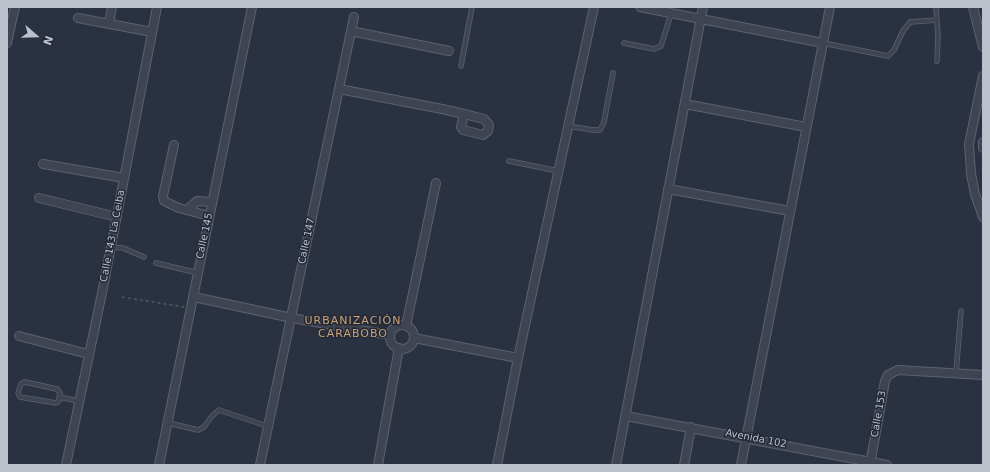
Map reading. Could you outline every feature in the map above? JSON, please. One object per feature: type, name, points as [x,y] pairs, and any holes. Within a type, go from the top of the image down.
[{"type":"street","points":[[7,43],[15,7]]},
{"type":"street","points":[[109,24],[112,7]]},
{"type":"street","name":"Calle 143 La Ceiba","points":[[66,465],[111,247],[157,7]]},
{"type":"street","name":"Calle 145","points":[[159,465],[252,7]]},
{"type":"street","points":[[496,465],[594,7]]},
{"type":"street","points":[[640,7],[823,43]]},
{"type":"street","points":[[616,465],[703,7]]},
{"type":"street","points":[[741,465],[830,7]]},
{"type":"street","points":[[973,7],[983,47]]},
{"type":"street","name":"Calle 147","points":[[260,465],[354,17]]},
{"type":"street","points":[[78,18],[152,32]]},
{"type":"street","points":[[351,31],[449,51]]},
{"type":"street","points":[[983,76],[969,144],[971,174],[983,217]]},
{"type":"street","points":[[339,89],[464,114]]},
{"type":"street","points":[[684,104],[806,128]]},
{"type":"street","points":[[983,142],[983,148]]},
{"type":"street","points":[[174,145],[163,199],[169,205],[210,216]]},
{"type":"street","points":[[43,164],[124,178]]},
{"type":"street","points":[[406,326],[436,183]]},
{"type":"street","points":[[668,189],[790,211]]},
{"type":"street","points":[[38,198],[116,217]]},
{"type":"street","points":[[187,210],[197,201],[212,202]]},
{"type":"street","points":[[194,297],[292,318],[390,335]]},
{"type":"street","points":[[396,326],[406,326],[413,332],[414,338],[409,347],[399,348],[393,345],[390,335],[396,326]]},
{"type":"street","points":[[19,336],[88,354]]},
{"type":"street","points":[[414,338],[518,358]]},
{"type":"street","points":[[378,465],[399,348]]},
{"type":"street","name":"Calle 153","points":[[870,463],[885,382],[888,375],[898,370],[956,374]]},
{"type":"street","points":[[956,374],[983,375]]},
{"type":"street","name":"Avenida 102","points":[[626,416],[747,437],[870,463],[887,465]]},
{"type":"street","points":[[684,465],[691,427]]},
{"type":"lane","points":[[461,66],[472,7]]},
{"type":"lane","points":[[936,7],[938,61]]},
{"type":"lane","points":[[624,43],[654,49],[661,46],[671,14]]},
{"type":"lane","points":[[823,43],[888,56],[894,50],[903,31],[910,22],[937,20]]},
{"type":"lane","points":[[568,126],[600,130],[604,122],[614,73]]},
{"type":"lane","points":[[509,161],[558,172]]},
{"type":"lane","points":[[111,247],[123,248],[144,257]]},
{"type":"lane","points":[[156,263],[198,273]]},
{"type":"lane","points":[[956,374],[961,311]]},
{"type":"lane","points":[[25,382],[57,389],[60,393],[59,397],[56,403],[20,397],[18,393],[21,384],[25,382]]},
{"type":"lane","points":[[59,397],[78,401]]},
{"type":"lane","points":[[167,423],[198,430],[204,427],[212,416],[219,410],[268,426]]},
{"type":"path","points":[[122,296],[191,308]]},
{"type":"district","name":"URBANIZACIÓN CARABOBO","points":[[353,327]]}]
